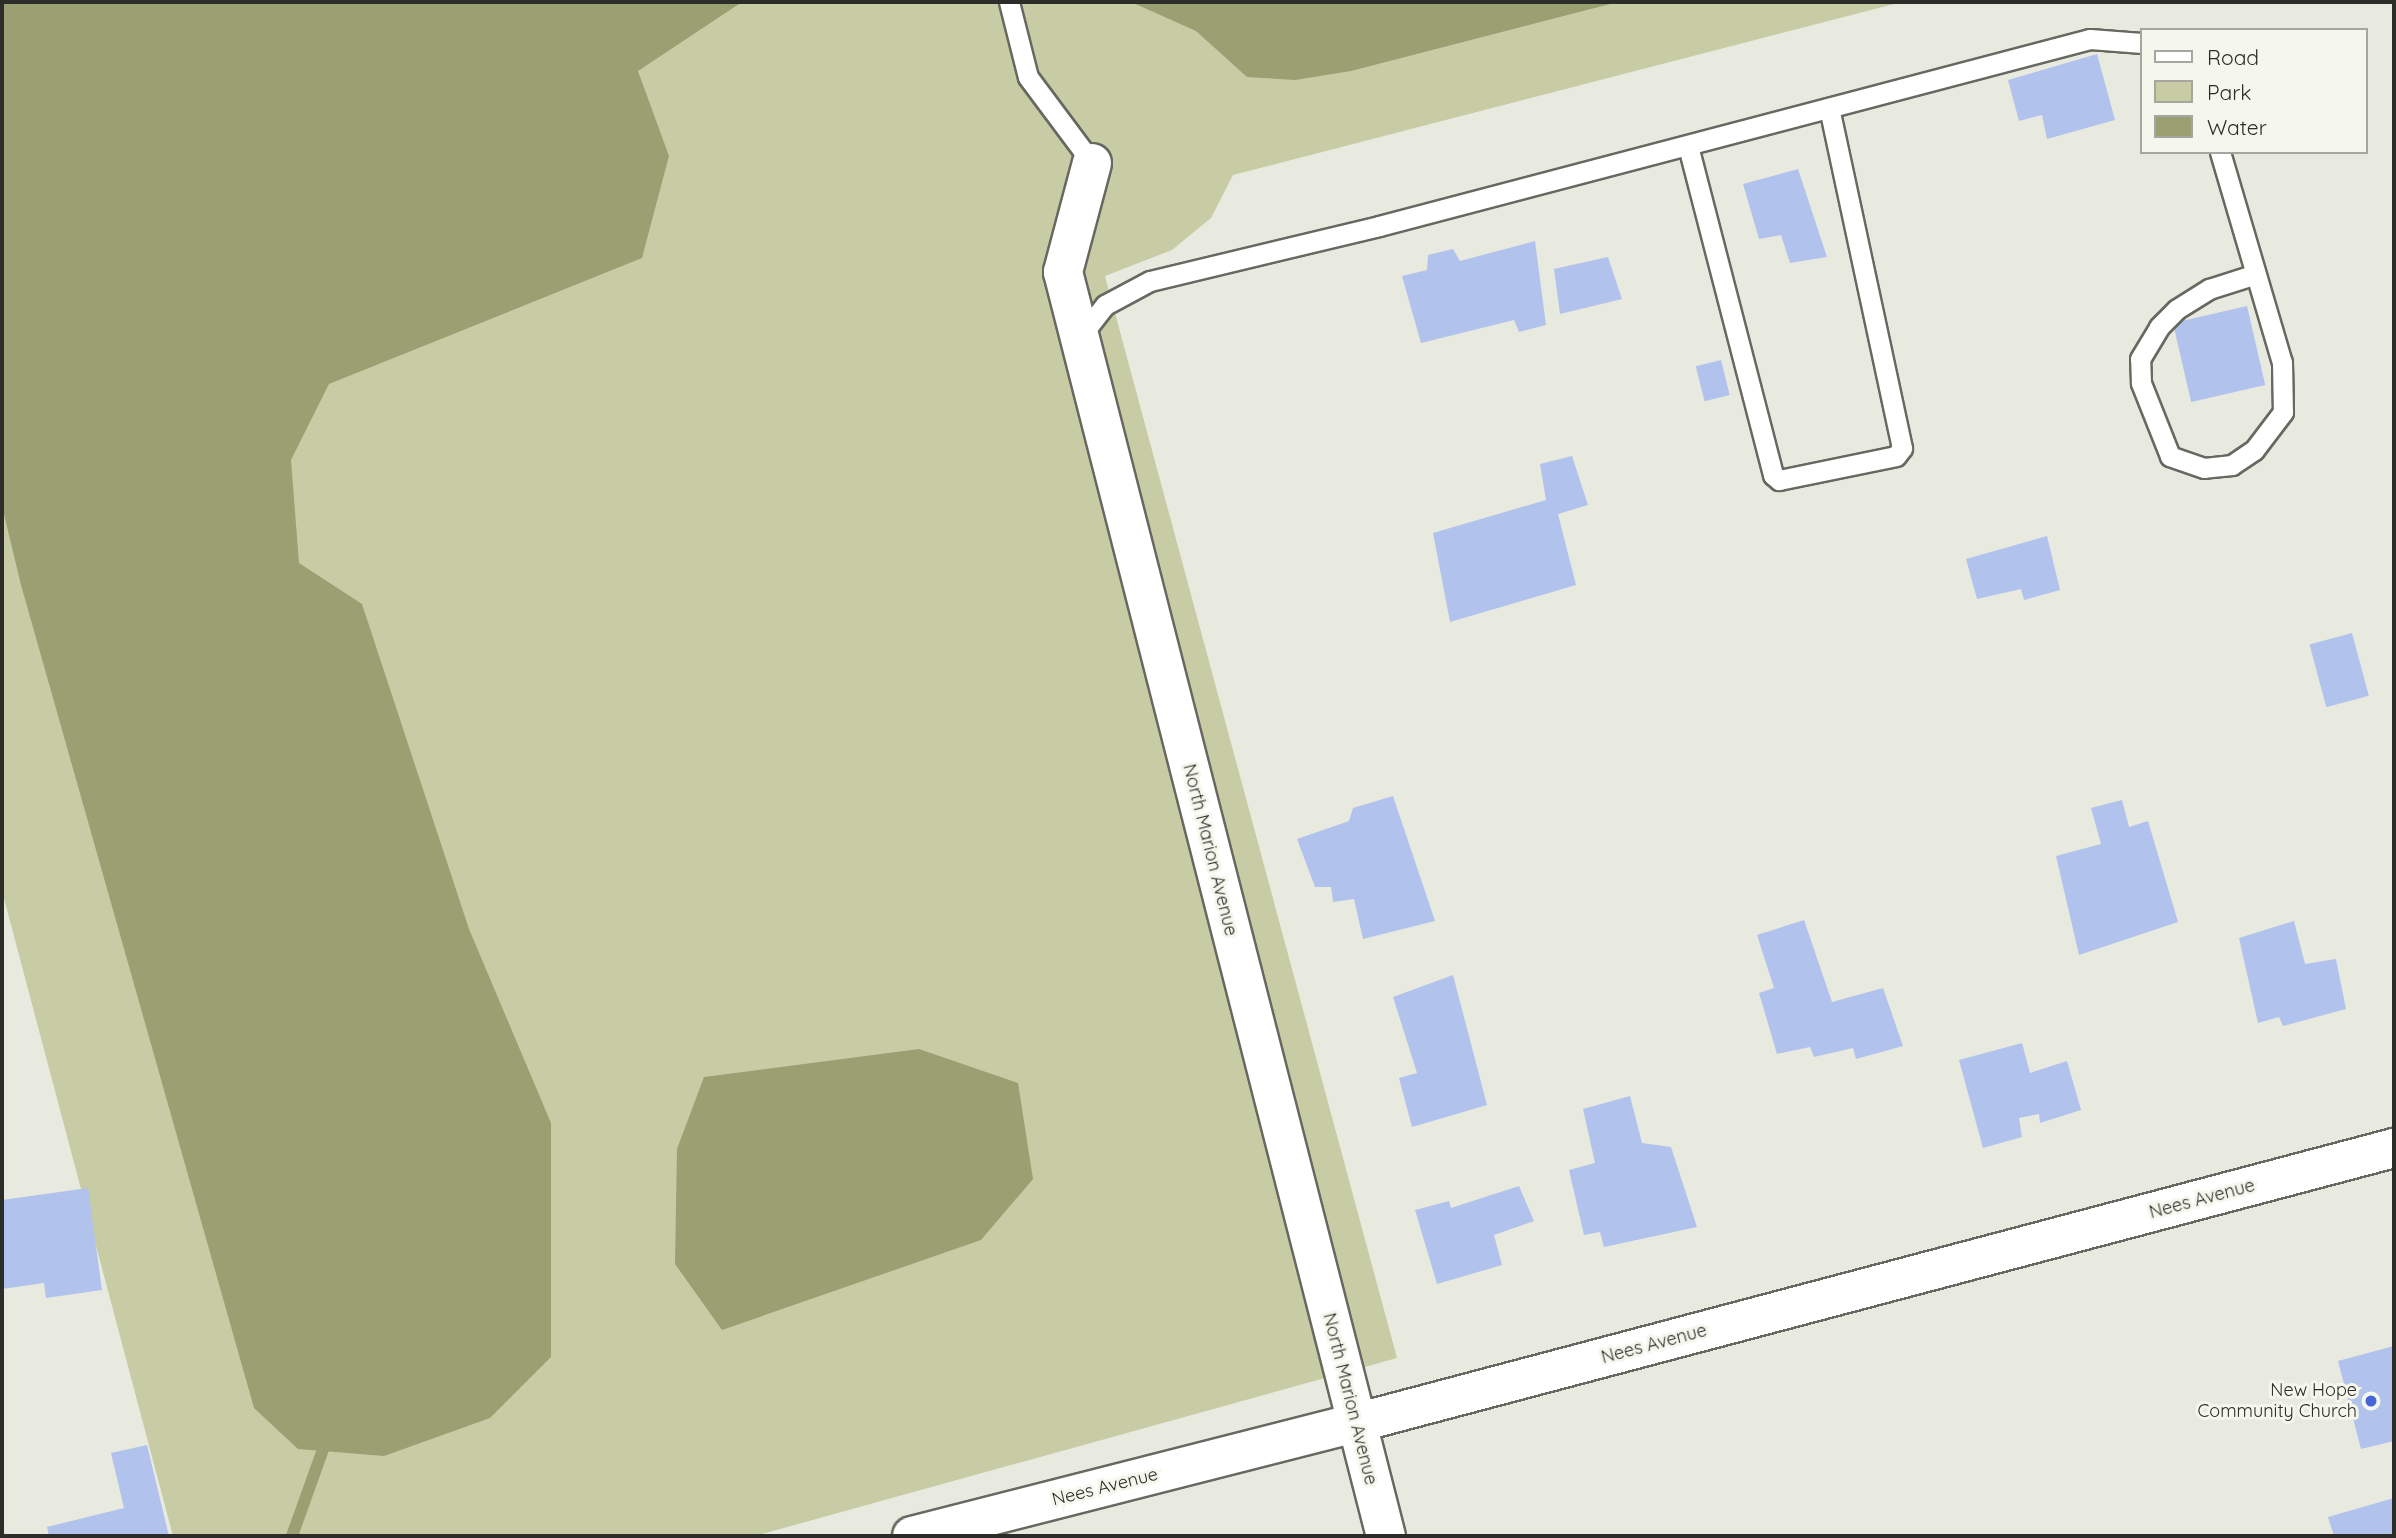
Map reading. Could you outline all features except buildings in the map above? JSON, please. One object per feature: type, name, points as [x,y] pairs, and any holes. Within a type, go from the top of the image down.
[{"type":"main road","name":"North Marion Avenue","points":[[1092,163],[1063,272],[1386,1536]]},
{"type":"main road","name":"Nees Avenue","points":[[912,1536],[1356,1423],[2394,1148]]},
{"type":"lane","points":[[1009,2],[1028,77],[1092,163]]},
{"type":"lane","points":[[1080,337],[1105,305],[1150,281],[1379,226],[2090,39],[2140,43]]},
{"type":"lane","points":[[1688,146],[1773,475],[1779,480],[1896,456],[1902,448],[1829,108]]},
{"type":"lane","points":[[2221,154],[2282,362],[2283,412],[2254,450],[2232,465],[2204,468],[2170,456],[2141,383],[2140,359],[2159,327],[2178,309],[2209,289],[2256,274]]},
{"type":"green space","points":[[2,2],[1902,2],[1233,175],[1211,218],[1172,250],[1105,276],[1397,1358],[755,1536],[173,1536],[2,891]]},
{"type":"water","points":[[2,2],[742,2],[638,71],[669,156],[642,258],[329,384],[291,460],[299,563],[362,604],[469,929],[551,1123],[551,1357],[490,1418],[384,1456],[298,1449],[254,1408],[21,585],[2,506]]},
{"type":"water","points":[[1131,2],[1618,2],[1351,71],[1295,80],[1247,77],[1196,31]]},
{"type":"water","points":[[919,1049],[1018,1083],[1033,1179],[981,1240],[722,1330],[675,1264],[677,1149],[704,1077]]},
{"type":"waterway","points":[[292,1536],[327,1438]]},
{"type":"place","name":"New Hope Community Church","points":[[2371,1401]]}]
